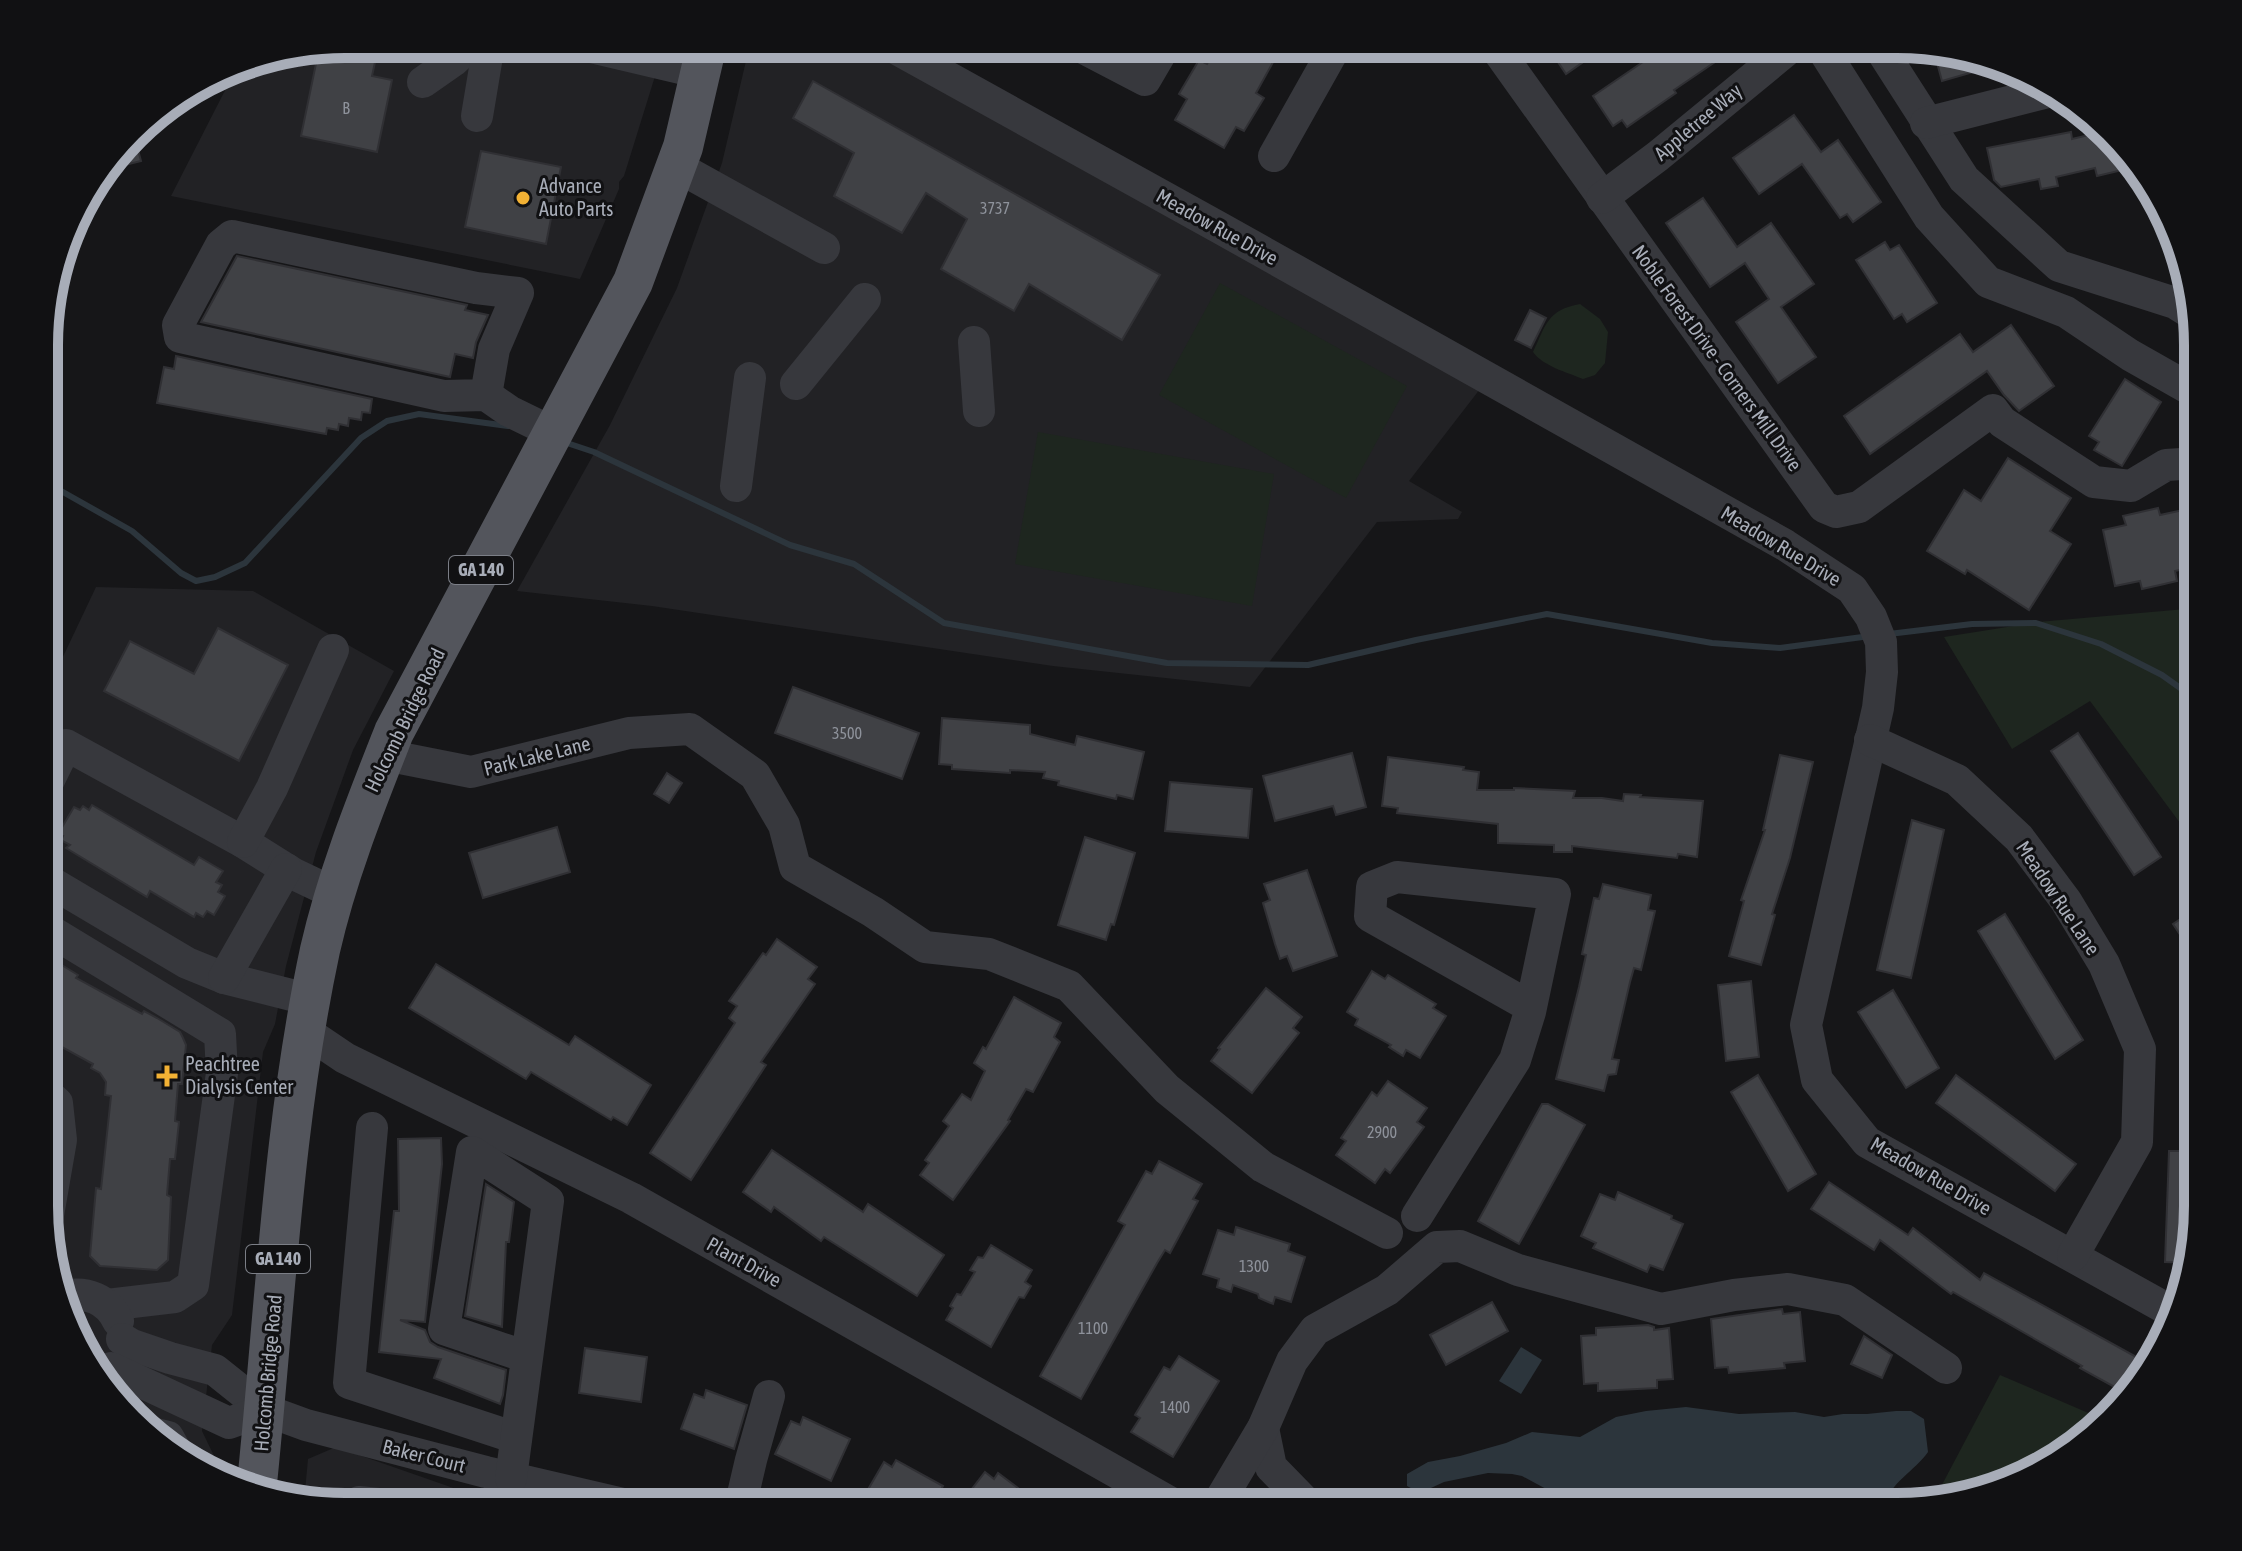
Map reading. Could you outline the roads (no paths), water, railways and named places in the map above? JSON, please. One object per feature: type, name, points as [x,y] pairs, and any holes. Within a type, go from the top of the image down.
[{"type":"main road","name":"Holcomb Bridge Road","points":[[257,1479],[283,1199],[308,1015],[321,948],[336,894],[365,803],[394,732],[633,282],[683,147],[704,58]]},
{"type":"street","points":[[423,82],[456,58]]},
{"type":"street","points":[[477,116],[487,58]]},
{"type":"street","name":"Meadow Rue Drive","points":[[913,58],[1785,545],[1852,589],[1871,617],[1881,642],[1882,672],[1878,708],[1806,1025],[1817,1080],[1867,1142],[2165,1308]]},
{"type":"street","points":[[1103,58],[1145,80],[1158,58]]},
{"type":"street","points":[[1274,156],[1329,58]]},
{"type":"street","name":"Noble Forest Drive - Corners Mill Drive","points":[[1503,58],[1824,507],[1836,512],[1859,507],[1993,410],[2002,422],[2094,482],[2131,486],[2166,465],[2184,464]]},
{"type":"street","name":"Appletree Way","points":[[1602,198],[1777,58]]},
{"type":"street","points":[[1828,58],[1929,217],[1988,282],[2066,312],[2130,355],[2184,386]]},
{"type":"street","points":[[1886,58],[1964,179],[2059,266],[2181,303]]},
{"type":"street","points":[[1926,123],[2037,95]]},
{"type":"street","points":[[676,166],[824,248]]},
{"type":"street","points":[[486,395],[494,349],[518,293],[476,288],[232,236],[221,245],[178,325],[180,337],[444,396],[486,395],[509,411],[554,433]]},
{"type":"street","points":[[796,384],[865,299]]},
{"type":"street","points":[[974,342],[979,411]]},
{"type":"street","points":[[736,486],[750,378]]},
{"type":"street","points":[[243,842],[272,788],[333,650]]},
{"type":"street","name":"Park Lake Lane","points":[[385,755],[471,772],[629,733],[690,729],[755,775],[784,825],[795,867],[873,912],[925,947],[989,954],[1069,986],[1167,1089],[1263,1167],[1387,1233]]},
{"type":"street","points":[[58,740],[336,894]]},
{"type":"street","name":"Meadow Rue Lane","points":[[1870,740],[1957,780],[2019,838],[2066,901],[2104,964],[2140,1049],[2137,1142],[2073,1255]]},
{"type":"street","points":[[224,978],[286,869]]},
{"type":"street","points":[[1417,1216],[1515,1060],[1531,1007],[1555,894],[1397,877],[1372,887],[1370,916],[1531,1007]]},
{"type":"street","name":"Plant Drive","points":[[58,887],[187,963],[308,1015],[345,1058],[631,1198],[1153,1493]]},
{"type":"street","points":[[58,936],[220,1034],[222,1073],[193,1285],[175,1297],[107,1305]]},
{"type":"street","points":[[58,1112],[61,1140],[58,1157]]},
{"type":"street","points":[[372,1128],[349,1383],[516,1438]]},
{"type":"street","points":[[511,1478],[548,1201],[472,1152],[444,1329],[527,1357]]},
{"type":"street","points":[[1387,1290],[1387,1233],[1414,1213],[1460,1246],[1518,1270],[1661,1309],[1734,1295],[1788,1289],[1845,1300],[1946,1368]]},
{"type":"street","points":[[1224,1493],[1263,1428],[1292,1361],[1315,1330],[1387,1290],[1437,1247],[1460,1246]]},
{"type":"street","points":[[72,1295],[84,1294],[96,1298],[115,1315],[120,1326],[112,1361],[229,1423],[265,1410]]},
{"type":"street","points":[[744,1493],[769,1396]]},
{"type":"street","name":"Baker Court","points":[[265,1410],[306,1425],[576,1493]]},
{"type":"street","points":[[1263,1428],[1271,1467],[1296,1493]]},
{"type":"waterway","points":[[58,489],[132,531],[181,573],[196,581],[215,577],[245,563],[361,438],[387,421],[419,414],[508,426]]},
{"type":"waterway","points":[[564,442],[594,452],[790,545],[854,564],[944,623],[1167,663],[1308,665],[1547,614],[1712,643],[1780,648],[1870,636]]},
{"type":"waterway","points":[[1889,634],[1972,624],[2036,623],[2101,644],[2162,675],[2184,691]]},
{"type":"place","name":"Advance Auto Parts","points":[[523,198]]},
{"type":"place","name":"Peachtree Dialysis Center","points":[[167,1076]]}]
